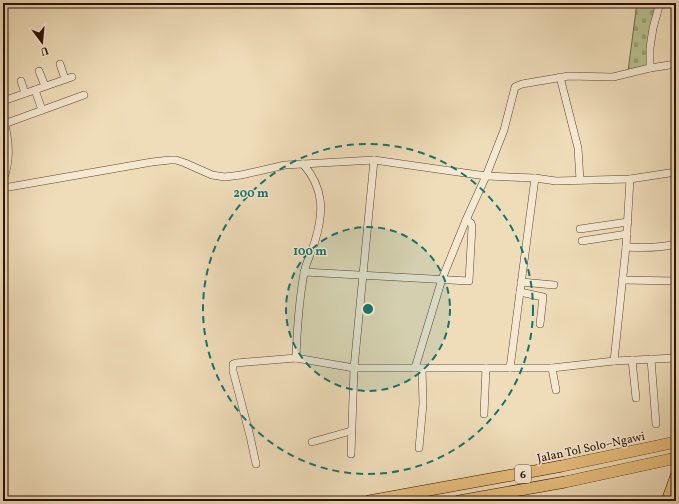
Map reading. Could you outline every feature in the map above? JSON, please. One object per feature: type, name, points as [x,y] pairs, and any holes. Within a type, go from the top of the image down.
[{"type":"highway","name":"Jalan Tol Solo–Ngawi","points":[[369,501],[562,466],[676,442]]},
{"type":"highway","name":"6","points":[[459,501],[587,477],[676,458]]},
{"type":"main road","points":[[666,501],[675,476]]},
{"type":"street","points":[[650,68],[650,48],[653,28],[660,3]]},
{"type":"street","points":[[3,101],[68,78],[60,64]]},
{"type":"street","points":[[414,368],[442,279],[504,130],[515,87],[522,84],[560,77],[613,77],[650,68],[676,64]]},
{"type":"street","points":[[39,71],[45,86]]},
{"type":"street","points":[[560,77],[578,148],[580,180]]},
{"type":"street","points":[[21,81],[25,93]]},
{"type":"street","points":[[35,90],[42,110]]},
{"type":"street","points":[[3,180],[7,170],[8,161],[4,122],[84,95]]},
{"type":"street","points":[[3,187],[164,160],[176,160],[212,175],[226,177],[270,168],[303,164],[374,160],[486,176],[535,178],[556,181],[630,179],[676,172]]},
{"type":"street","points":[[351,454],[354,368],[374,160]]},
{"type":"street","points":[[296,358],[304,272],[315,241],[320,211],[319,192],[315,180],[303,164]]},
{"type":"street","points":[[510,368],[535,178]]},
{"type":"street","points":[[614,361],[626,247],[630,179]]},
{"type":"street","points":[[304,272],[363,274],[469,281],[472,227],[471,223],[466,220]]},
{"type":"street","points":[[580,229],[628,222]]},
{"type":"street","points":[[582,241],[627,234]]},
{"type":"street","points":[[626,247],[653,248],[666,247],[676,244]]},
{"type":"street","points":[[623,280],[676,281]]},
{"type":"street","points":[[521,282],[554,285]]},
{"type":"street","points":[[520,292],[543,297],[540,324]]},
{"type":"street","points":[[256,464],[232,367],[233,364],[296,358],[354,368],[552,368],[614,361],[676,358]]},
{"type":"street","points":[[651,359],[656,424]]},
{"type":"street","points":[[632,360],[636,398]]},
{"type":"street","points":[[419,448],[423,404],[422,368]]},
{"type":"street","points":[[484,414],[486,368]]},
{"type":"street","points":[[552,368],[556,390]]},
{"type":"street","points":[[312,442],[351,431]]},
{"type":"green space","points":[[637,3],[657,3],[647,67],[628,71]]}]
